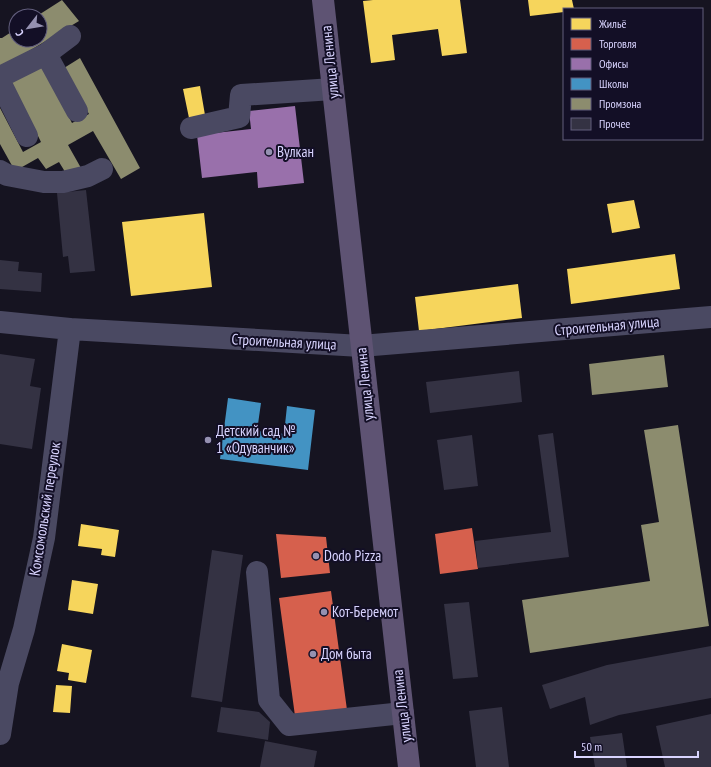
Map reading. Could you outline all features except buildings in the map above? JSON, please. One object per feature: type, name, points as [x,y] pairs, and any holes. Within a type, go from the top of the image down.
[{"type":"main road","name":"улица Ленина","points":[[323,0],[409,767]]},
{"type":"street","points":[[0,78],[46,54],[70,36]]},
{"type":"street","points":[[46,54],[77,111]]},
{"type":"street","points":[[0,82],[27,136]]},
{"type":"street","points":[[191,128],[239,117],[241,95],[333,89]]},
{"type":"street","points":[[0,171],[7,175],[44,182],[63,182],[88,176],[102,169]]},
{"type":"street","name":"Строительная улица","points":[[0,322],[70,329],[361,346],[711,317]]},
{"type":"street","name":"Комсомольский переулок","points":[[0,734],[8,683],[24,628],[44,538],[70,329]]},
{"type":"street","points":[[257,572],[269,700],[290,725],[403,713]]},
{"type":"place","name":"Вулкан","points":[[269,152]]},
{"type":"place","name":"Детский сад № 1 «Одуванчик»","points":[[208,440]]},
{"type":"place","name":"Dodo Pizza","points":[[316,556]]},
{"type":"place","name":"Кот-Беремот","points":[[324,612]]},
{"type":"place","name":"Дом быта","points":[[313,654]]}]
